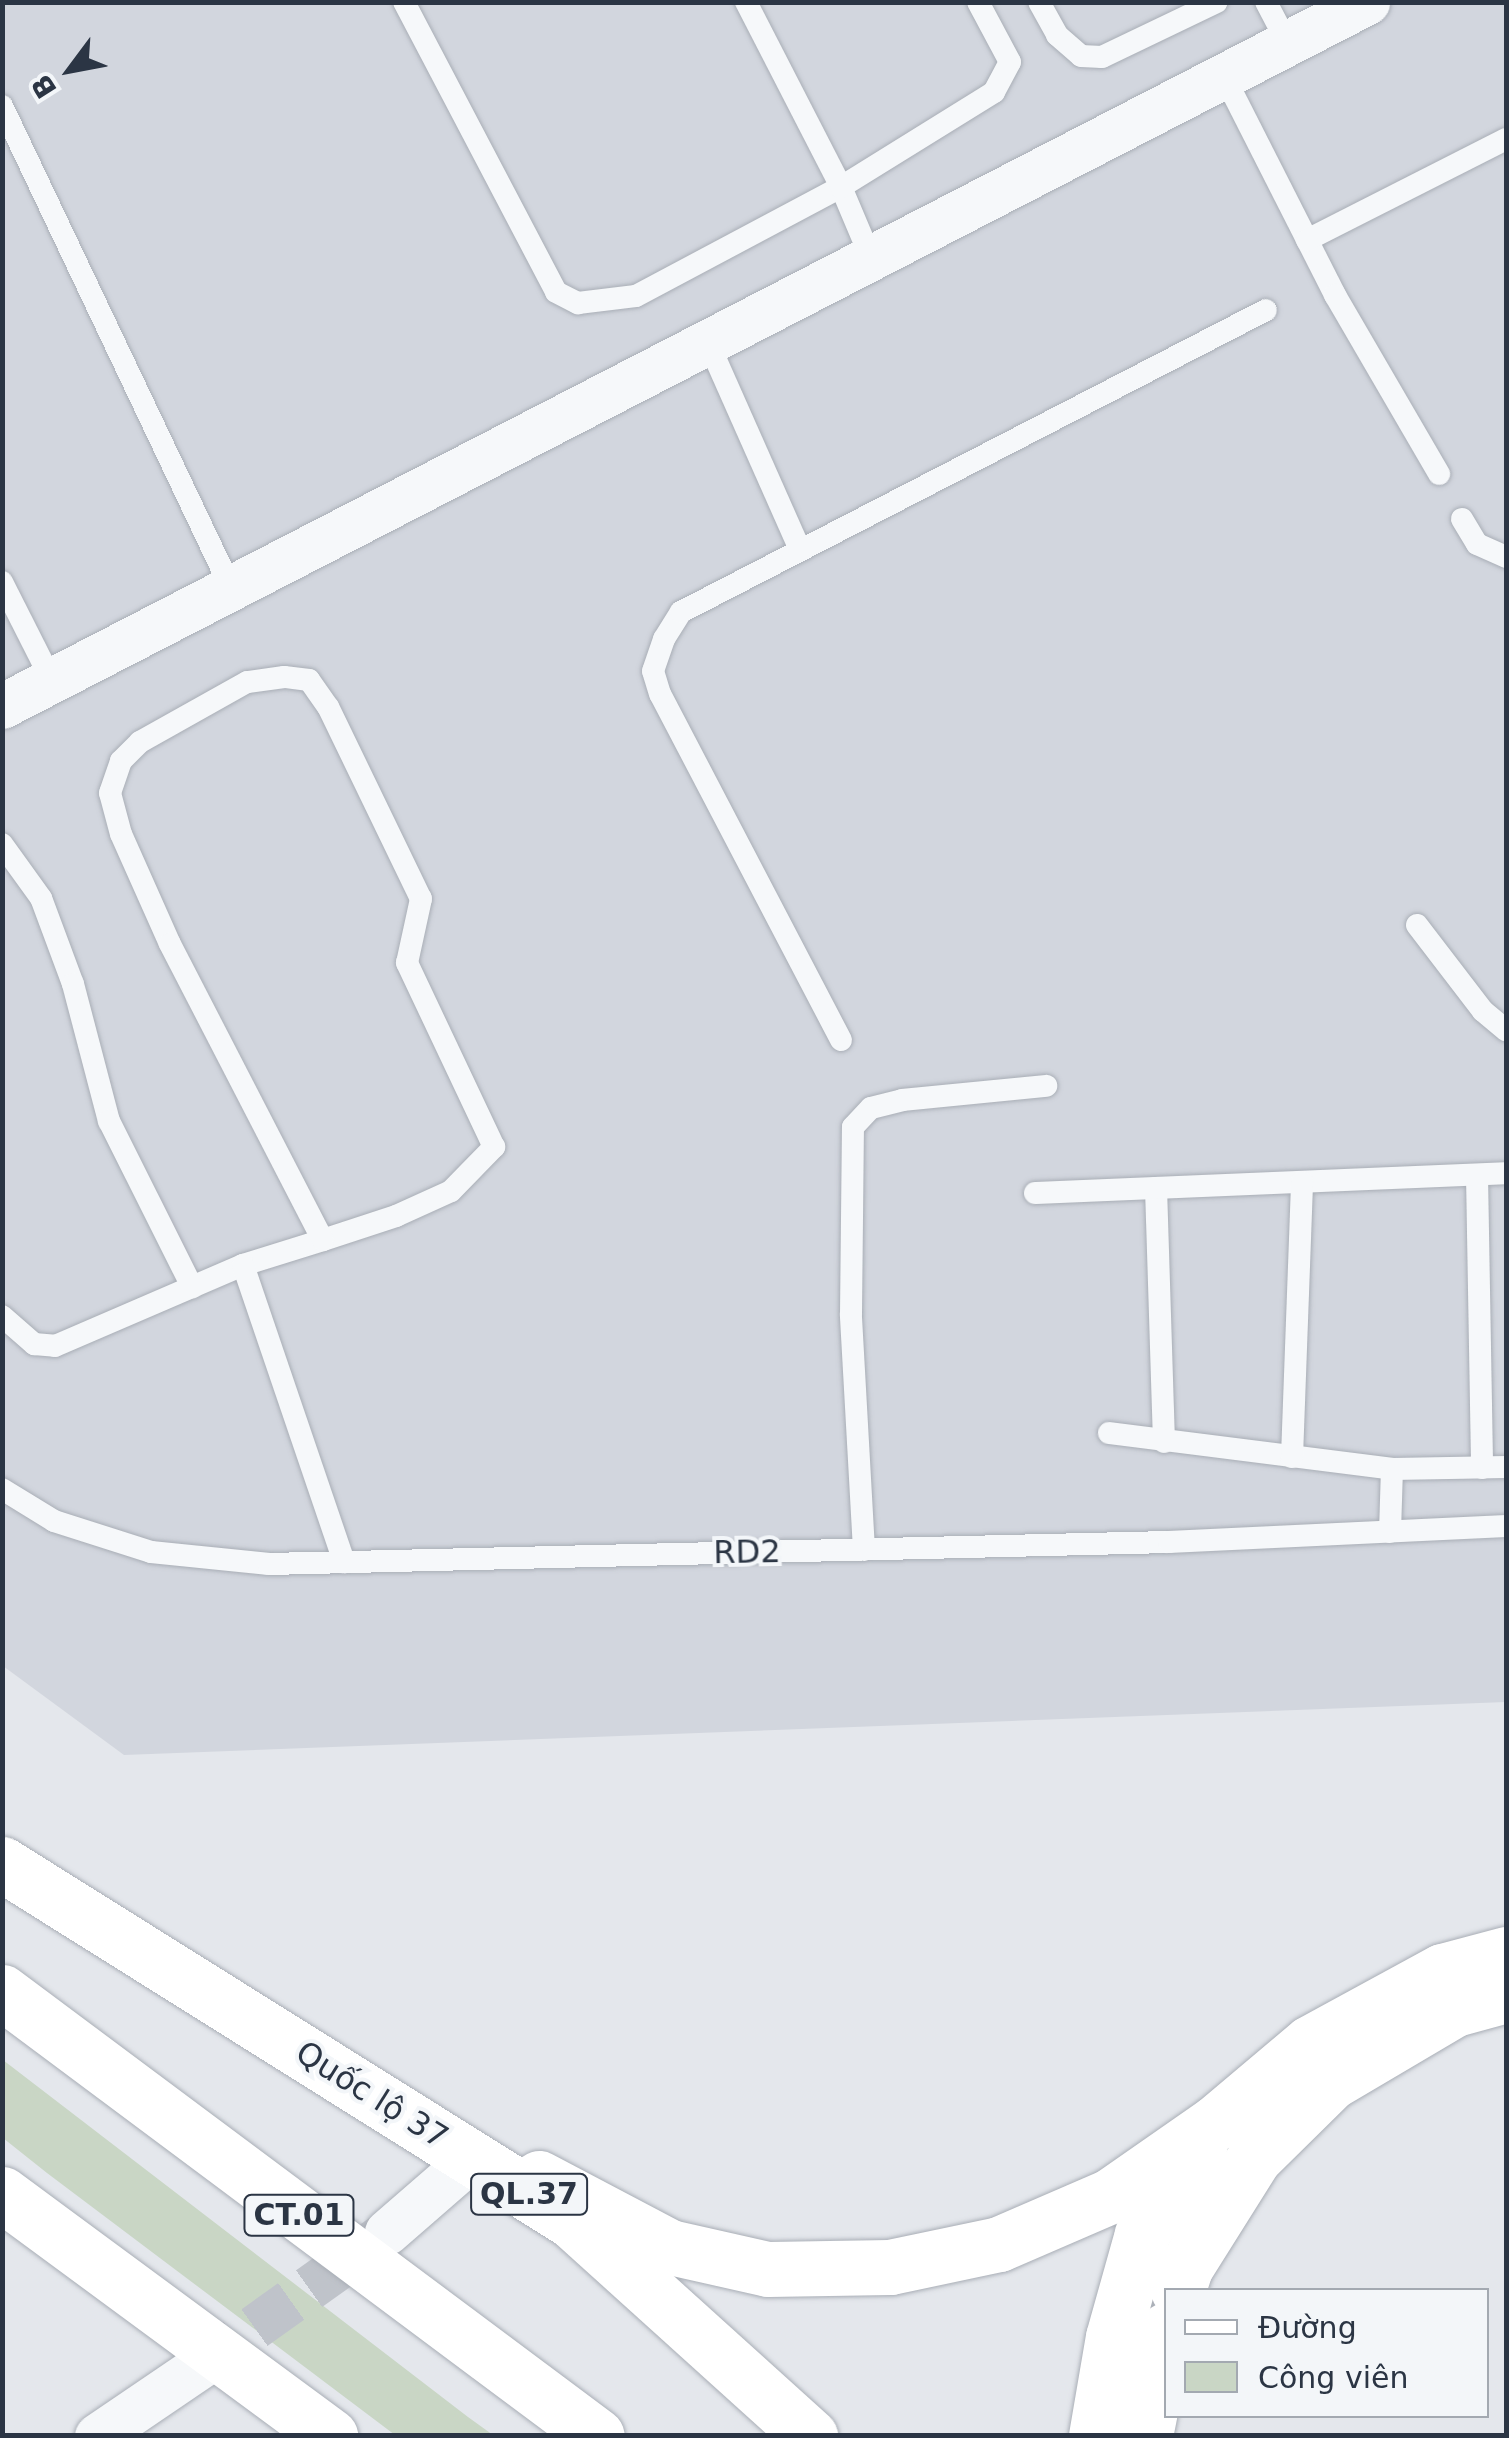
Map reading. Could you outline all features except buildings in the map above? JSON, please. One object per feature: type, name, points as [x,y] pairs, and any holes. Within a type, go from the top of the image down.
[{"type":"main road","name":"Quốc lộ 37","points":[[2,1864],[572,2222],[810,2436]]},
{"type":"main road","points":[[263,2028],[670,2247],[768,2270],[890,2267],[1000,2244],[1110,2196],[1216,2123],[1310,2042],[1442,1971],[1506,1954]]},
{"type":"main road","name":"CT.01","points":[[2,1992],[597,2436]]},
{"type":"main road","points":[[1179,2288],[1185,2268],[1254,2158],[1331,2082],[1455,2009],[1506,1995]]},
{"type":"main road","points":[[1096,2436],[1113,2337],[1142,2234],[1216,2123]]},
{"type":"main road","points":[[2,2194],[330,2436]]},
{"type":"main road","points":[[1145,2436],[1164,2340]]},
{"type":"street","points":[[2,706],[1367,2]]},
{"type":"street","points":[[387,2232],[472,2158]]},
{"type":"street","points":[[96,2436],[200,2366]]},
{"type":"lane","points":[[404,2],[556,292],[578,303],[636,296],[841,186],[994,92],[1010,62],[978,2]]},
{"type":"lane","points":[[746,2],[841,186],[872,258]]},
{"type":"lane","points":[[1039,2],[1057,34],[1081,56],[1102,57],[1217,2]]},
{"type":"lane","points":[[1266,2],[1288,44]]},
{"type":"lane","points":[[1224,76],[1307,240],[1439,474]]},
{"type":"lane","points":[[2,106],[231,588]]},
{"type":"lane","points":[[1307,240],[1506,139]]},
{"type":"lane","points":[[841,1040],[653,671],[680,612],[799,547],[1266,310]]},
{"type":"lane","points":[[708,342],[799,547]]},
{"type":"lane","points":[[1462,520],[1477,544],[1506,556]]},
{"type":"lane","points":[[2,582],[52,681]]},
{"type":"lane","points":[[2,1316],[34,1344],[56,1346],[243,1265],[323,1240],[451,1191],[494,1147],[407,963],[421,899],[328,707],[309,680],[284,676],[247,682],[140,742],[121,761],[110,793],[121,834],[170,944],[323,1240]]},
{"type":"lane","points":[[2,844],[41,898],[73,984],[109,1121],[192,1286]]},
{"type":"lane","points":[[1418,925],[1483,1011],[1506,1030]]},
{"type":"lane","points":[[864,1550],[850,1314],[854,1126],[871,1108],[902,1100],[1046,1086]]},
{"type":"lane","points":[[1477,1174],[1482,1468]]},
{"type":"lane","points":[[1035,1193],[1506,1174]]},
{"type":"lane","points":[[1292,1457],[1302,1182]]},
{"type":"lane","points":[[1156,1188],[1164,1442]]},
{"type":"lane","points":[[243,1265],[344,1562]]},
{"type":"lane","points":[[1108,1434],[1392,1470],[1506,1467]]},
{"type":"lane","points":[[1390,1532],[1392,1470]]},
{"type":"lane","name":"RD2","points":[[2,1490],[54,1522],[151,1552],[270,1564],[864,1550],[1506,1526]]},
{"type":"shaded area","points":[[3,3],[1506,3],[1506,1702],[124,1755],[3,1666]]},
{"type":"green space","points":[[3,2060],[493,2435],[395,2435],[47,2173],[3,2138]]},
{"type":"tunnel","points":[[200,2366],[382,2236]]}]
